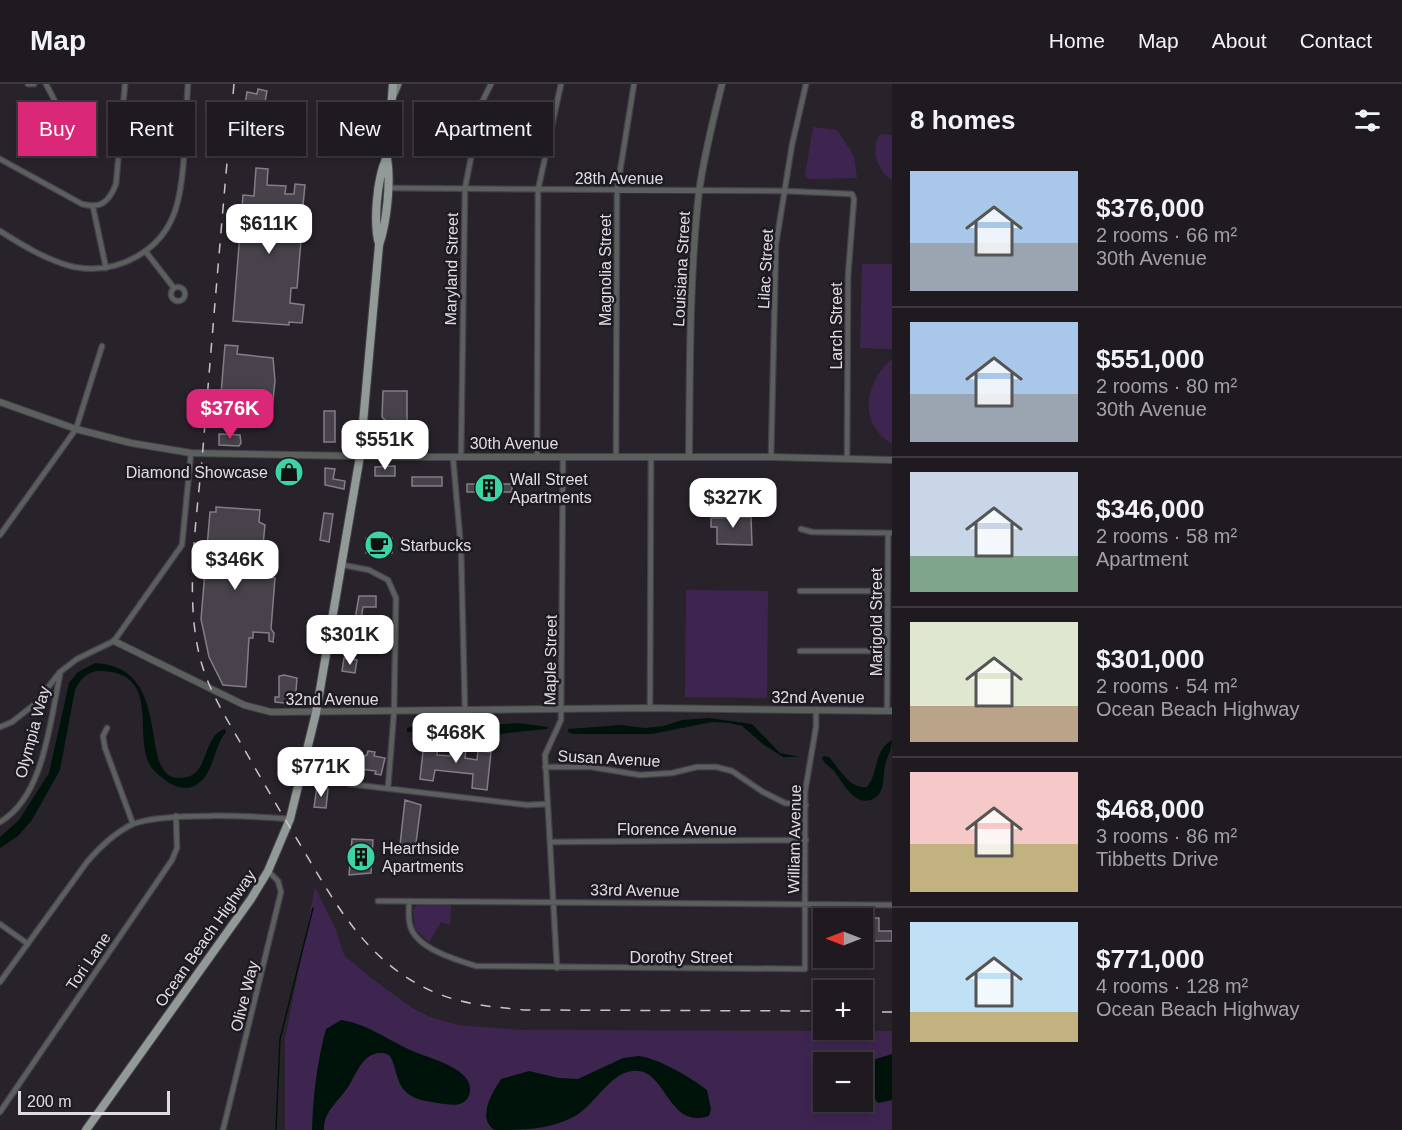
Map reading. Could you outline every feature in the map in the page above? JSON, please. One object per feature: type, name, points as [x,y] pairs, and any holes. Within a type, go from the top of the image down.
[{"type":"main road","name":"Ocean Beach Highway","points":[[86,1130],[268,871],[290,819],[316,713],[360,456],[379,245],[384,232],[393,84]]},
{"type":"main road","points":[[392,98],[398,84]]},
{"type":"main road","name":"Ocean Beach Highway","points":[[379,245],[375,231],[380,171],[387,158]]},
{"type":"street","points":[[28,84],[34,84]]},
{"type":"street","points":[[46,84],[55,102]]},
{"type":"street","points":[[0,159],[82,204],[93,207],[103,205],[111,198],[116,184],[125,84]]},
{"type":"street","points":[[0,231],[54,260],[75,267],[106,268],[125,263],[146,252],[168,228],[176,207],[188,84]]},
{"type":"street","name":"Maryland Street","points":[[461,457],[465,188],[482,102],[491,84]]},
{"type":"street","points":[[537,457],[538,190],[561,84]]},
{"type":"street","name":"Magnolia Street","points":[[616,457],[617,190],[634,84]]},
{"type":"street","name":"Louisiana Street","points":[[689,457],[692,264],[708,137],[722,84]]},
{"type":"street","name":"Lilac Street","points":[[771,457],[776,244],[792,144],[806,84]]},
{"type":"street","name":"28th Avenue","points":[[387,188],[785,191],[852,194]]},
{"type":"street","name":"Larch Street","points":[[847,459],[849,276],[854,199],[852,194]]},
{"type":"street","points":[[93,207],[106,268]]},
{"type":"street","points":[[146,252],[174,288]]},
{"type":"street","points":[[0,535],[76,429],[102,346]]},
{"type":"street","name":"30th Avenue","points":[[0,402],[76,429],[131,443],[190,453],[892,460]]},
{"type":"street","points":[[0,728],[12,722],[35,704],[60,672],[77,659],[114,641],[182,545],[190,453]]},
{"type":"street","points":[[453,457],[461,549],[465,712]]},
{"type":"street","name":"Maple Street","points":[[557,968],[545,755],[557,731],[561,710],[563,457]]},
{"type":"street","points":[[650,708],[651,458]]},
{"type":"street","points":[[801,529],[812,532],[890,533]]},
{"type":"street","name":"Marigold Street","points":[[890,533],[887,651],[890,711]]},
{"type":"street","points":[[343,565],[369,570],[388,580],[396,598],[394,712],[388,788]]},
{"type":"street","points":[[800,591],[888,591]]},
{"type":"street","name":"32nd Avenue","points":[[114,641],[244,705],[271,712],[465,712],[650,708],[890,711]]},
{"type":"street","points":[[800,651],[887,651]]},
{"type":"street","name":"Olympia Way","points":[[0,822],[25,800],[40,764],[60,672]]},
{"type":"street","name":"William Avenue","points":[[805,969],[807,771],[814,744],[816,711]]},
{"type":"street","points":[[106,728],[103,736],[105,748],[133,824]]},
{"type":"street","name":"Susan Avenue","points":[[545,767],[591,767],[640,776],[672,773],[696,767],[716,767],[732,771],[763,792],[785,803],[806,805]]},
{"type":"street","points":[[349,783],[527,805],[547,804]]},
{"type":"street","points":[[0,982],[87,862],[100,847],[133,824],[176,816],[290,819]]},
{"type":"street","name":"Tori Lane","points":[[0,1112],[172,860],[177,848],[176,816]]},
{"type":"street","name":"Florence Avenue","points":[[549,842],[806,840]]},
{"type":"street","name":"Olive Way","points":[[223,1130],[281,892],[278,881],[268,871]]},
{"type":"street","name":"33rd Avenue","points":[[378,901],[892,905]]},
{"type":"street","name":"Dorothy Street","points":[[409,901],[409,922],[412,932],[423,943],[452,959],[486,968],[805,969]]},
{"type":"street","points":[[0,924],[28,944]]},
{"type":"shaded area","points":[[813,127],[837,130],[854,156],[857,178],[808,179],[805,175]]},
{"type":"shaded area","points":[[881,134],[892,135],[892,180],[882,171],[876,158],[877,139]]},
{"type":"shaded area","points":[[862,264],[892,264],[892,349],[860,348]]},
{"type":"shaded area","points":[[892,359],[892,444],[873,425],[869,402],[876,379]]},
{"type":"shaded area","points":[[686,590],[768,591],[767,698],[685,697]]},
{"type":"shaded area","points":[[95,663],[121,670],[138,684],[147,705],[161,766],[170,776],[187,777],[194,774],[203,761],[213,738],[225,729],[226,732],[206,776],[201,782],[188,788],[174,785],[161,777],[151,767],[146,754],[142,709],[133,683],[121,675],[103,671],[89,673],[75,690],[60,770],[32,820],[18,836],[0,848],[0,837],[19,820],[49,773],[69,683],[78,672]]},
{"type":"shaded area","points":[[709,718],[752,724],[780,753],[800,757],[783,757],[764,745],[742,726],[729,723],[712,722],[652,734],[573,734],[568,732],[568,729],[621,725],[645,728],[664,726],[682,720]]},
{"type":"shaded area","points":[[518,723],[548,727],[547,729],[490,735],[407,732],[407,728],[411,727],[465,727]]},
{"type":"shaded area","points":[[892,740],[881,791],[869,800],[863,801],[851,794],[822,758],[829,757],[850,782],[867,787],[882,750]]},
{"type":"shaded area","points":[[315,887],[336,930],[344,955],[412,1008],[430,1017],[458,1025],[522,1030],[813,1031],[813,1040],[873,1040],[873,1031],[892,1031],[892,1130],[285,1130],[285,1039]]},
{"type":"shaded area","points":[[417,905],[451,905],[450,925],[441,922],[429,942],[415,929],[413,909]]},
{"type":"shaded area","points":[[341,1020],[367,1028],[455,1069],[469,1082],[468,1098],[461,1104],[451,1105],[414,1097],[401,1086],[391,1058],[383,1053],[375,1054],[369,1056],[361,1065],[329,1112],[324,1130],[312,1130],[316,1079],[326,1029]]},
{"type":"shaded area","points":[[892,1054],[892,1100],[878,1103],[873,1097],[873,1060]]},
{"type":"shaded area","points":[[639,1056],[674,1069],[707,1090],[711,1109],[709,1116],[695,1118],[684,1114],[675,1107],[653,1078],[644,1072],[632,1071],[616,1078],[582,1111],[565,1121],[546,1127],[525,1129],[494,1130],[489,1125],[486,1112],[501,1079],[529,1071],[559,1078],[578,1079],[623,1058]]},
{"type":"building","points":[[258,89],[267,91],[265,102],[245,102],[247,92],[257,94]]},
{"type":"building","points":[[256,168],[268,169],[267,185],[286,186],[285,194],[294,194],[295,184],[305,185],[302,215],[297,214],[296,228],[302,229],[297,288],[291,288],[290,303],[304,305],[302,323],[289,322],[289,325],[233,321],[243,195],[254,196]]},
{"type":"building","points":[[225,345],[238,346],[237,354],[273,358],[275,381],[272,409],[267,425],[249,423],[249,420],[219,417],[218,394],[221,394]]},
{"type":"building","points":[[383,391],[407,391],[407,421],[386,421],[382,417]]},
{"type":"building","points":[[324,411],[335,411],[335,442],[324,442]]},
{"type":"building","points":[[219,434],[240,435],[241,443],[239,446],[219,445]]},
{"type":"building","points":[[395,466],[395,476],[375,476],[375,467]]},
{"type":"building","points":[[325,468],[335,469],[333,479],[345,481],[344,489],[325,485]]},
{"type":"building","points":[[412,477],[442,477],[442,486],[412,486]]},
{"type":"building","name":"Wall Street Apartments","points":[[467,484],[512,484],[512,492],[467,492]]},
{"type":"building","points":[[216,507],[260,510],[259,522],[265,525],[262,555],[265,555],[265,560],[271,561],[270,568],[266,568],[265,577],[275,578],[271,629],[274,633],[273,642],[269,641],[269,633],[253,632],[253,638],[249,638],[246,687],[223,685],[209,657],[201,619],[210,512],[216,512]]},
{"type":"building","points":[[725,509],[737,509],[737,517],[751,517],[752,545],[717,544],[717,527],[711,527],[711,518],[725,518]]},
{"type":"building","points":[[324,513],[333,514],[329,542],[320,540]]},
{"type":"building","name":"Starbucks","points":[[366,538],[392,538],[392,553],[366,553]]},
{"type":"building","points":[[359,596],[376,596],[376,607],[363,607],[361,620],[355,619]]},
{"type":"building","points":[[344,658],[357,660],[355,673],[342,671]]},
{"type":"building","points":[[279,676],[297,678],[295,704],[275,702],[275,697],[279,697]]},
{"type":"building","points":[[424,742],[438,743],[437,755],[450,756],[451,745],[466,747],[465,758],[477,760],[478,751],[491,752],[487,790],[472,788],[473,774],[435,770],[433,781],[420,779]]},
{"type":"building","points":[[368,751],[375,752],[374,756],[385,758],[381,775],[375,774],[376,771],[361,769],[360,758],[367,755]]},
{"type":"building","points":[[317,787],[328,789],[326,808],[314,807]]},
{"type":"building","points":[[405,800],[421,805],[415,850],[409,849],[405,855],[399,854]]},
{"type":"building","name":"Hearthside Apartments","points":[[352,839],[373,840],[371,873],[349,875]]},
{"type":"building","points":[[873,918],[879,918],[879,931],[892,931],[892,941],[873,941]]},
{"type":"waterway","points":[[276,1130],[280,1039],[313,908]]},
{"type":"railway","points":[[234,84],[194,548],[194,625],[201,662],[216,700],[330,894],[359,934],[394,969],[415,983],[460,1001],[524,1010],[813,1011]]},
{"type":"railway","points":[[873,1012],[892,1012]]},
{"type":"place","name":"Diamond Showcase","points":[[289,472]]},
{"type":"place","name":"Wall Street Apartments","points":[[489,488]]},
{"type":"place","name":"Starbucks","points":[[379,545]]},
{"type":"place","name":"Hearthside Apartments","points":[[361,857]]}]
